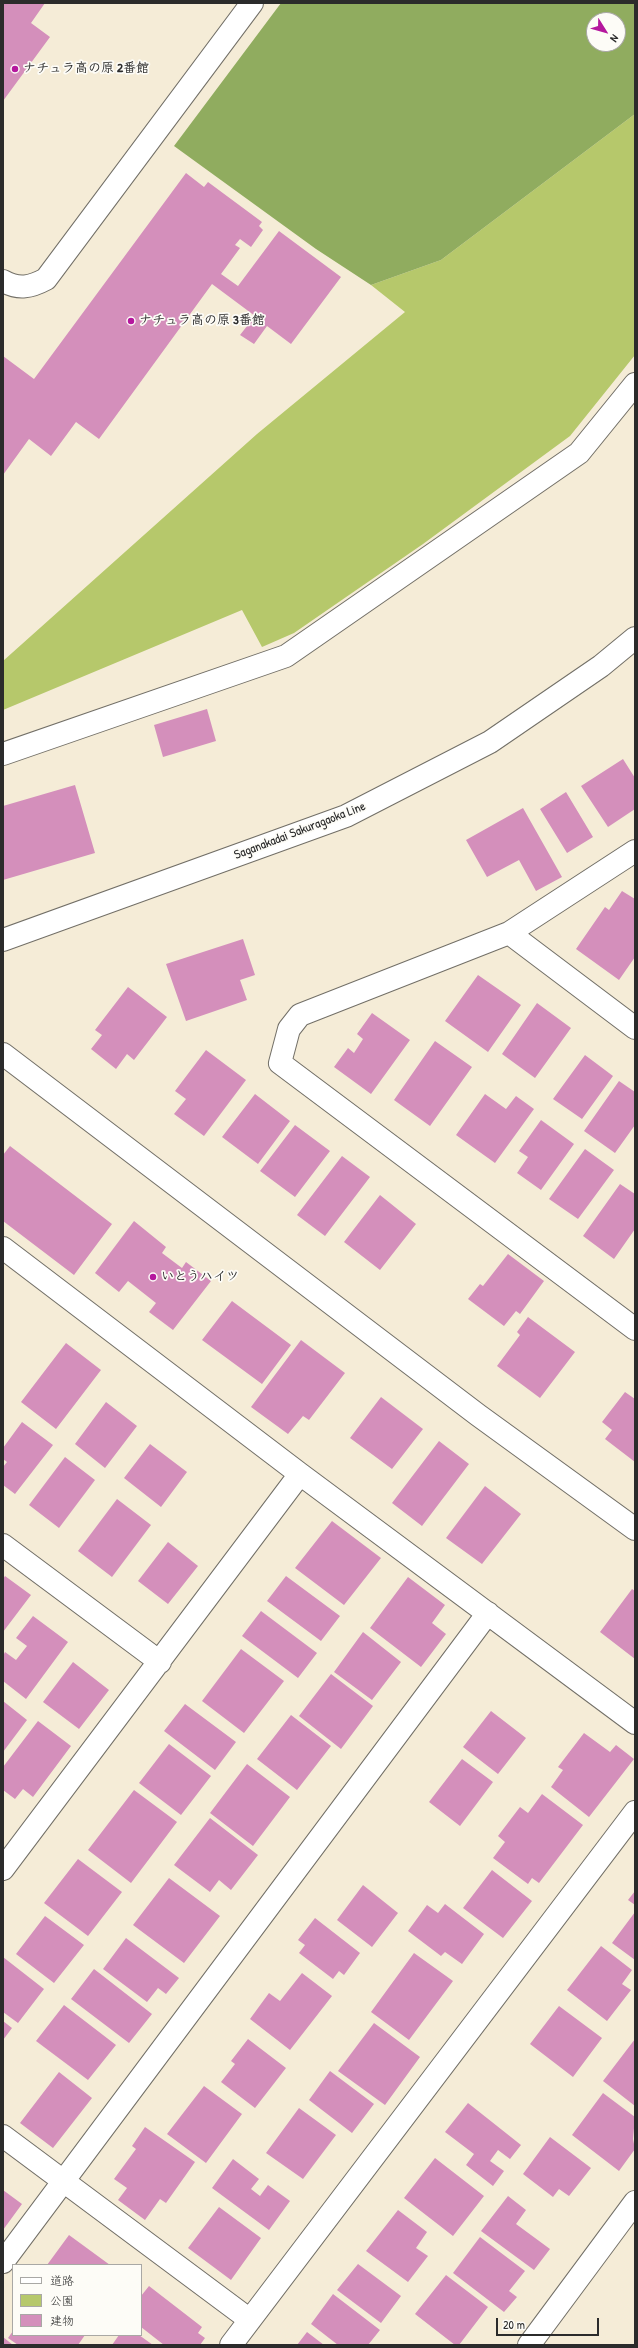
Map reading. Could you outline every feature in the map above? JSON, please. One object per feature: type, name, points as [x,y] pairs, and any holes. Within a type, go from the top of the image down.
[{"type":"street","points":[[3,281],[12,286],[22,288],[34,285],[46,279],[252,3]]},
{"type":"street","points":[[3,754],[286,656],[579,453],[635,384]]},
{"type":"street","name":"Saganakadai Sakuragaoka Line","points":[[3,940],[346,816],[490,742],[601,666],[635,638]]},
{"type":"street","points":[[635,851],[508,933],[300,1015],[289,1029],[280,1063],[635,1329]]},
{"type":"street","points":[[508,933],[635,1028]]},
{"type":"street","points":[[3,1054],[478,1415],[635,1529]]},
{"type":"street","points":[[3,1248],[300,1474],[635,1723]]},
{"type":"street","points":[[3,1870],[10,1845],[160,1662],[300,1474]]},
{"type":"street","points":[[3,1545],[160,1662]]},
{"type":"street","points":[[3,2262],[488,1613]]},
{"type":"street","points":[[232,2345],[635,1812]]},
{"type":"street","points":[[3,2136],[250,2320]]},
{"type":"street","points":[[529,2345],[635,2202]]},
{"type":"green space","points":[[281,3],[635,3],[635,114],[441,260],[371,285],[316,249],[174,146]]},
{"type":"green space","points":[[635,114],[635,355],[570,436],[423,544],[294,633],[262,647],[242,610],[3,710],[3,661],[257,434],[405,312],[371,285],[441,260]]},
{"type":"building","name":"ナチュラ高の原 2番館","points":[[3,3],[45,3],[31,23],[50,37],[3,101]]},
{"type":"building","name":"ナチュラ高の原 3番館","points":[[186,173],[204,187],[208,182],[262,222],[259,226],[263,230],[251,247],[240,239],[235,245],[240,248],[221,274],[238,286],[279,231],[341,277],[291,344],[267,326],[254,344],[240,335],[255,316],[212,284],[99,439],[76,422],[51,456],[29,439],[3,475],[3,356],[34,379]]},
{"type":"building","points":[[207,709],[216,741],[163,757],[154,725]]},
{"type":"building","points":[[623,759],[635,778],[635,809],[608,827],[581,786]]},
{"type":"building","points":[[75,785],[95,853],[3,880],[3,806]]},
{"type":"building","points":[[566,792],[593,837],[567,853],[540,809]]},
{"type":"building","points":[[523,808],[562,877],[536,891],[519,860],[487,877],[466,840]]},
{"type":"building","points":[[622,891],[635,899],[635,957],[619,980],[576,949],[605,907],[609,910]]},
{"type":"building","points":[[243,939],[255,975],[240,980],[247,1000],[186,1021],[166,964]]},
{"type":"building","points":[[478,975],[521,1005],[488,1052],[445,1021]]},
{"type":"building","points":[[128,987],[167,1017],[134,1060],[127,1054],[116,1069],[91,1049],[102,1035],[95,1030]]},
{"type":"building","points":[[537,1003],[571,1028],[535,1078],[502,1054]]},
{"type":"building","points":[[372,1013],[410,1040],[371,1094],[334,1067],[348,1048],[354,1053],[363,1039],[357,1034]]},
{"type":"building","points":[[435,1041],[472,1067],[430,1126],[394,1100]]},
{"type":"building","points":[[206,1050],[246,1080],[204,1136],[174,1114],[186,1099],[175,1091]]},
{"type":"building","points":[[585,1055],[613,1076],[582,1119],[553,1099]]},
{"type":"building","points":[[619,1081],[635,1092],[635,1125],[615,1153],[584,1131]]},
{"type":"building","points":[[255,1094],[290,1121],[258,1164],[222,1137]]},
{"type":"building","points":[[485,1094],[506,1109],[516,1096],[534,1109],[495,1163],[456,1135]]},
{"type":"building","points":[[541,1120],[574,1144],[541,1190],[517,1173],[528,1157],[519,1151]]},
{"type":"building","points":[[295,1125],[330,1151],[295,1197],[260,1171]]},
{"type":"building","points":[[10,1146],[112,1224],[74,1275],[3,1221],[3,1155]]},
{"type":"building","points":[[585,1149],[614,1170],[578,1219],[549,1199]]},
{"type":"building","points":[[342,1156],[370,1177],[325,1236],[297,1215]]},
{"type":"building","points":[[620,1184],[635,1194],[635,1229],[614,1259],[583,1236]]},
{"type":"building","points":[[380,1195],[416,1224],[380,1270],[344,1242]]},
{"type":"building","name":"いとうハイツ","points":[[134,1221],[166,1247],[162,1253],[182,1268],[186,1262],[211,1281],[173,1330],[149,1312],[156,1303],[128,1281],[119,1292],[95,1273]]},
{"type":"building","points":[[508,1254],[544,1281],[520,1314],[516,1311],[504,1326],[468,1299],[480,1284],[483,1286]]},
{"type":"building","points":[[232,1301],[291,1345],[262,1384],[202,1340]]},
{"type":"building","points":[[528,1317],[575,1352],[540,1398],[497,1366],[520,1335],[517,1332]]},
{"type":"building","points":[[301,1340],[345,1373],[309,1420],[303,1416],[288,1434],[251,1407]]},
{"type":"building","points":[[66,1343],[101,1370],[56,1429],[21,1402]]},
{"type":"building","points":[[625,1392],[635,1399],[635,1462],[605,1439],[612,1430],[602,1422]]},
{"type":"building","points":[[381,1397],[423,1429],[392,1469],[350,1438]]},
{"type":"building","points":[[106,1402],[137,1426],[105,1468],[75,1444]]},
{"type":"building","points":[[22,1422],[53,1445],[15,1494],[3,1485],[3,1467],[7,1462],[3,1459],[3,1448]]},
{"type":"building","points":[[439,1441],[469,1464],[422,1526],[392,1503]]},
{"type":"building","points":[[150,1444],[187,1472],[161,1507],[124,1478]]},
{"type":"building","points":[[65,1457],[95,1480],[59,1528],[29,1505]]},
{"type":"building","points":[[485,1486],[521,1514],[482,1564],[446,1538]]},
{"type":"building","points":[[117,1499],[151,1525],[112,1577],[78,1551]]},
{"type":"building","points":[[332,1521],[381,1558],[344,1605],[295,1568]]},
{"type":"building","points":[[168,1542],[198,1566],[168,1604],[138,1581]]},
{"type":"building","points":[[5,1576],[31,1595],[3,1632],[3,1579]]},
{"type":"building","points":[[286,1576],[340,1616],[321,1641],[267,1601]]},
{"type":"building","points":[[408,1577],[445,1605],[432,1623],[446,1634],[421,1667],[370,1628]]},
{"type":"building","points":[[632,1589],[635,1591],[635,1659],[600,1632]]},
{"type":"building","points":[[261,1611],[317,1653],[298,1678],[242,1636]]},
{"type":"building","points":[[33,1616],[68,1642],[26,1699],[3,1681],[3,1656],[5,1652],[16,1660],[27,1646],[16,1638]]},
{"type":"building","points":[[363,1632],[401,1662],[372,1700],[334,1672]]},
{"type":"building","points":[[241,1649],[284,1681],[244,1733],[202,1701]]},
{"type":"building","points":[[73,1662],[109,1690],[79,1729],[43,1702]]},
{"type":"building","points":[[331,1674],[373,1706],[341,1749],[299,1716]]},
{"type":"building","points":[[3,1701],[27,1720],[3,1752]]},
{"type":"building","points":[[185,1704],[236,1742],[215,1770],[164,1731]]},
{"type":"building","points":[[491,1711],[526,1738],[498,1774],[463,1747]]},
{"type":"building","points":[[291,1715],[331,1746],[297,1790],[257,1759]]},
{"type":"building","points":[[38,1721],[71,1746],[33,1797],[23,1789],[15,1799],[3,1790],[3,1767]]},
{"type":"building","points":[[584,1733],[610,1752],[616,1745],[634,1759],[589,1817],[551,1787],[563,1770],[558,1767]]},
{"type":"building","points":[[169,1744],[211,1776],[181,1815],[139,1783]]},
{"type":"building","points":[[462,1759],[493,1782],[460,1826],[429,1802]]},
{"type":"building","points":[[247,1764],[290,1797],[253,1846],[210,1813]]},
{"type":"building","points":[[134,1790],[177,1822],[131,1883],[88,1850]]},
{"type":"building","points":[[542,1794],[583,1825],[539,1883],[532,1878],[528,1884],[493,1858],[505,1842],[498,1836],[520,1807],[528,1813]]},
{"type":"building","points":[[210,1818],[258,1855],[231,1890],[219,1880],[210,1892],[174,1865]]},
{"type":"building","points":[[78,1859],[122,1892],[88,1936],[44,1903]]},
{"type":"building","points":[[492,1870],[532,1901],[503,1938],[463,1908]]},
{"type":"building","points":[[169,1878],[220,1916],[184,1963],[133,1925]]},
{"type":"building","points":[[363,1885],[398,1913],[372,1947],[337,1920]]},
{"type":"building","points":[[635,1891],[635,1905],[628,1900]]},
{"type":"building","points":[[445,1904],[484,1934],[462,1964],[445,1952],[441,1956],[408,1931],[427,1905],[438,1913]]},
{"type":"building","points":[[635,1912],[635,1960],[612,1943]]},
{"type":"building","points":[[45,1916],[84,1945],[54,1983],[16,1954]]},
{"type":"building","points":[[315,1918],[360,1953],[344,1975],[339,1971],[333,1979],[299,1953],[305,1945],[298,1940]]},
{"type":"building","points":[[126,1938],[179,1978],[166,1994],[158,1988],[147,2002],[103,1969]]},
{"type":"building","points":[[601,1946],[632,1970],[622,1984],[631,1990],[607,2021],[567,1990]]},
{"type":"building","points":[[414,1953],[453,1981],[409,2040],[371,2012]]},
{"type":"building","points":[[3,1957],[44,1989],[18,2023],[3,2012]]},
{"type":"building","points":[[94,1969],[152,2014],[129,2043],[71,1999]]},
{"type":"building","points":[[302,1973],[332,1996],[290,2050],[250,2019],[269,1993],[280,2001]]},
{"type":"building","points":[[64,2005],[116,2045],[88,2080],[36,2041]]},
{"type":"building","points":[[559,2006],[602,2038],[573,2077],[530,2044]]},
{"type":"building","points":[[3,2021],[12,2028],[3,2040]]},
{"type":"building","points":[[374,2023],[420,2057],[385,2105],[338,2071]]},
{"type":"building","points":[[248,2039],[286,2068],[255,2108],[221,2082],[235,2064],[231,2061]]},
{"type":"building","points":[[635,2039],[635,2106],[603,2081]]},
{"type":"building","points":[[330,2071],[374,2104],[352,2133],[309,2100]]},
{"type":"building","points":[[59,2072],[92,2098],[53,2148],[20,2123]]},
{"type":"building","points":[[204,2086],[242,2114],[206,2163],[167,2134]]},
{"type":"building","points":[[603,2093],[635,2117],[633,2139],[635,2149],[619,2171],[572,2135]]},
{"type":"building","points":[[468,2103],[521,2145],[510,2159],[498,2150],[490,2161],[504,2171],[493,2186],[466,2165],[474,2154],[445,2132]]},
{"type":"building","points":[[299,2108],[336,2135],[303,2179],[266,2153]]},
{"type":"building","points":[[145,2127],[195,2162],[166,2203],[160,2199],[145,2220],[118,2200],[127,2188],[114,2179],[136,2149],[132,2146]]},
{"type":"building","points":[[550,2137],[591,2168],[569,2196],[559,2189],[553,2197],[523,2174]]},
{"type":"building","points":[[435,2158],[484,2196],[453,2236],[404,2198]]},
{"type":"building","points":[[233,2159],[259,2179],[251,2189],[260,2196],[268,2185],[290,2201],[269,2230],[212,2188]]},
{"type":"building","points":[[3,2190],[22,2204],[3,2230]]},
{"type":"building","points":[[508,2196],[526,2210],[516,2224],[550,2249],[534,2270],[481,2231]]},
{"type":"building","points":[[219,2207],[261,2238],[231,2280],[188,2248]]},
{"type":"building","points":[[398,2210],[427,2232],[416,2248],[428,2256],[408,2282],[366,2251]]},
{"type":"building","points":[[69,2235],[109,2264],[48,2264]]},
{"type":"building","points":[[480,2237],[525,2271],[509,2291],[517,2297],[504,2312],[453,2273]]},
{"type":"building","points":[[358,2264],[401,2296],[381,2323],[337,2290]]},
{"type":"building","points":[[446,2275],[488,2307],[459,2345],[455,2345],[415,2314]]},
{"type":"building","points":[[149,2286],[202,2327],[198,2333],[205,2338],[200,2345],[164,2345],[142,2328],[142,2295]]},
{"type":"building","points":[[333,2294],[380,2330],[368,2345],[338,2345],[311,2324]]},
{"type":"building","points":[[12,2332],[12,2336],[84,2336],[78,2345],[18,2345],[8,2338]]},
{"type":"building","points":[[307,2332],[324,2345],[297,2345]]},
{"type":"building","points":[[118,2336],[140,2336],[153,2345],[112,2345]]},
{"type":"building","points":[[3,2337],[13,2345],[3,2345]]},
{"type":"place","name":"ナチュラ高の原 2番館","points":[[15,69]]},
{"type":"place","name":"ナチュラ高の原 3番館","points":[[131,321]]},
{"type":"place","name":"いとうハイツ","points":[[153,1277]]}]
